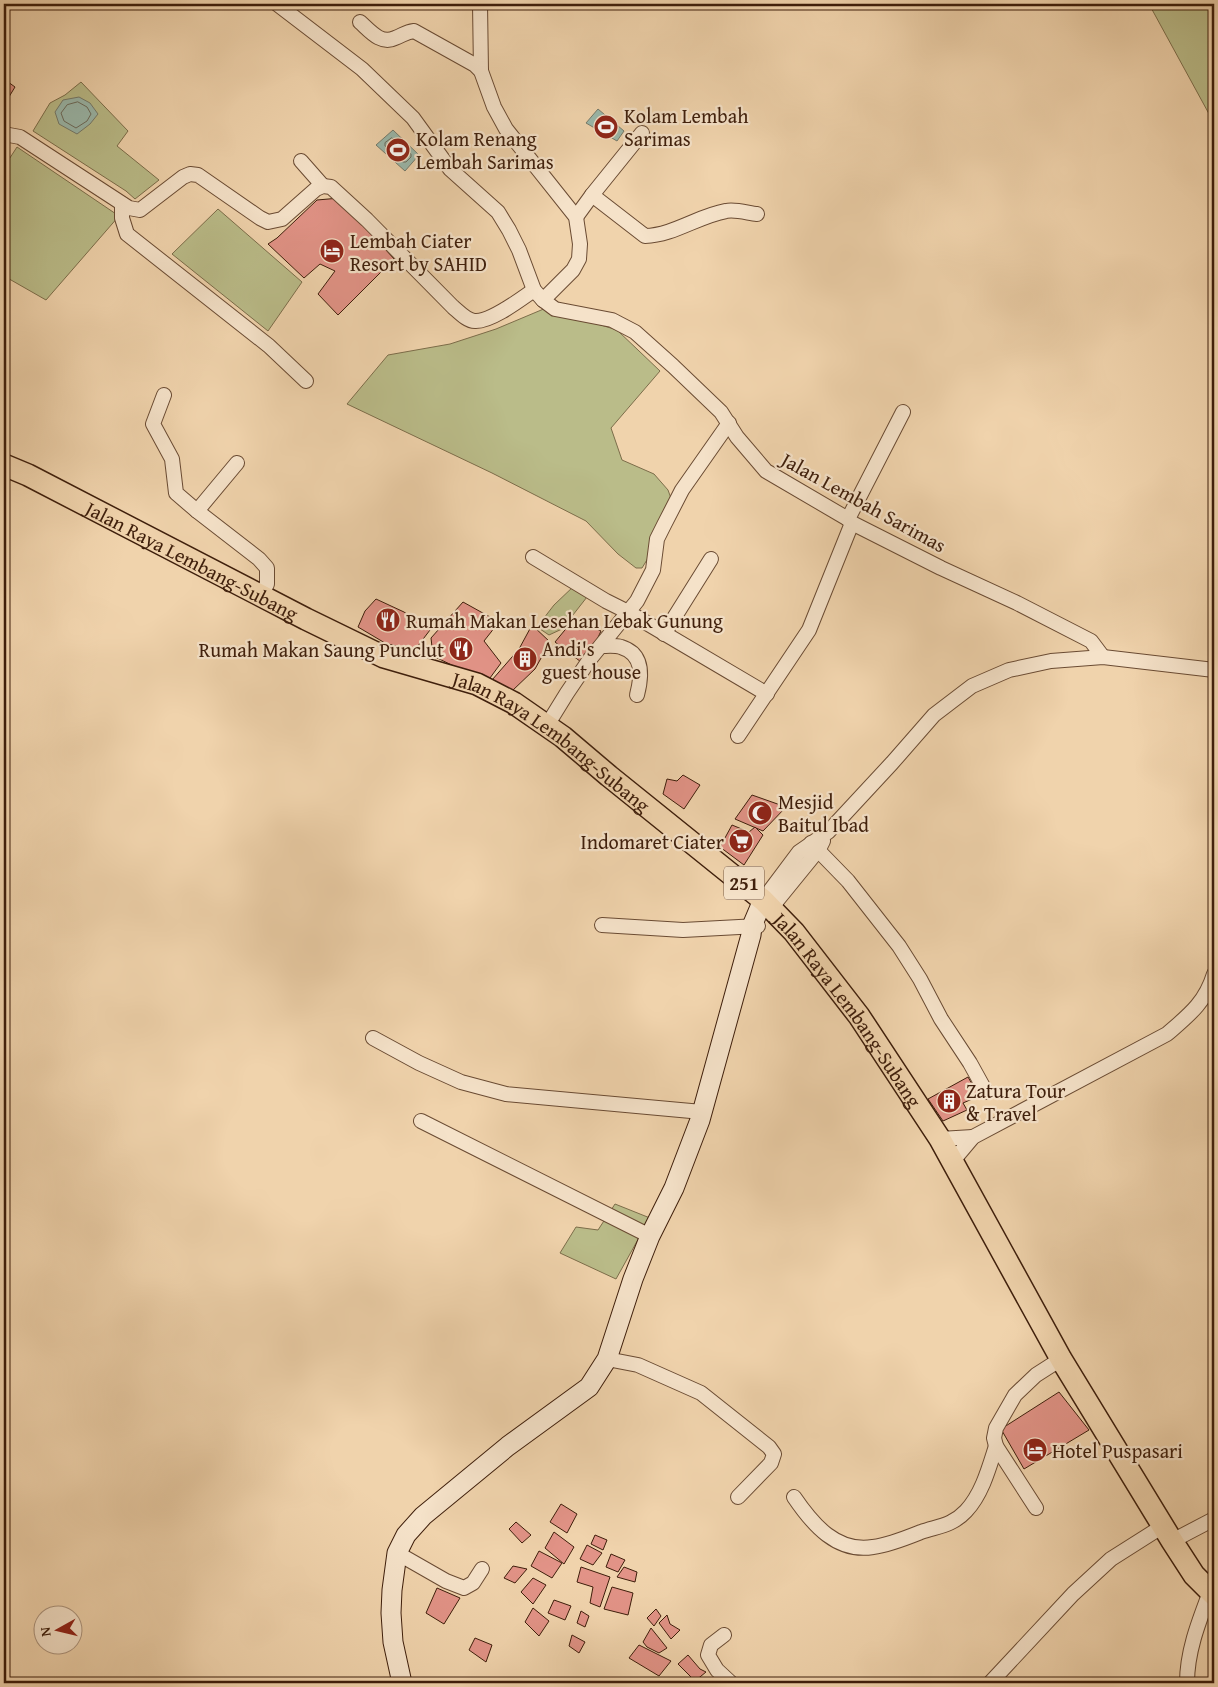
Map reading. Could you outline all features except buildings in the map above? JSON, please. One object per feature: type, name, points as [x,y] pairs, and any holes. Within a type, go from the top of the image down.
[{"type":"main road","name":"Jalan Raya Lembang-Subang","points":[[4,465],[28,475],[261,596],[384,657],[477,684],[514,704],[563,738],[742,881],[767,904],[794,932],[859,1016],[940,1138],[1061,1359],[1167,1534],[1194,1575],[1212,1594]]},
{"type":"street","points":[[480,4],[480,71]]},
{"type":"street","points":[[286,6],[362,69],[413,118],[450,169],[498,212],[519,250],[538,295]]},
{"type":"street","points":[[4,137],[9,135],[20,136],[122,204],[129,208],[140,210],[183,177],[190,174],[198,175],[268,222],[282,219],[316,189],[323,186],[330,187],[367,220],[453,307],[475,322],[538,295],[573,270],[579,259],[580,244],[576,218],[506,129],[494,107],[480,71],[475,65],[414,31],[386,40],[377,38],[360,22]]},
{"type":"street","points":[[576,218],[642,133]]},
{"type":"street","points":[[301,160],[323,186]]},
{"type":"street","points":[[592,195],[645,236],[655,236],[669,232],[728,210],[757,214]]},
{"type":"street","points":[[122,204],[122,218],[127,234],[269,346],[306,381]]},
{"type":"street","name":"Jalan Lembah Sarimas","points":[[538,295],[555,308],[612,320],[635,332],[721,412],[728,424],[766,471],[850,521],[941,568],[1017,603],[1091,641],[1103,657]]},
{"type":"street","points":[[164,395],[153,424],[172,459],[176,493],[237,541],[267,568],[267,584],[261,596]]},
{"type":"street","points":[[738,736],[809,630],[850,521],[903,412]]},
{"type":"street","points":[[546,727],[567,693],[637,601],[653,570],[657,539],[682,490],[728,424]]},
{"type":"street","points":[[197,511],[237,462]]},
{"type":"street","points":[[533,556],[606,601],[767,694]]},
{"type":"street","points":[[664,634],[711,559]]},
{"type":"street","points":[[601,646],[621,647],[634,655],[640,665],[641,679],[637,694]]},
{"type":"street","points":[[402,1683],[393,1642],[391,1614],[397,1553],[406,1535],[422,1516],[508,1446],[589,1387],[607,1359],[633,1279],[650,1236],[674,1188],[702,1112],[754,929],[799,852],[815,846],[934,715],[972,686],[1009,670],[1052,661],[1103,657],[1214,670]]},
{"type":"street","points":[[815,846],[848,881],[899,946],[920,978],[941,1019],[970,1063],[986,1092]]},
{"type":"street","points":[[602,926],[683,930],[754,929]]},
{"type":"street","points":[[952,1162],[973,1137],[1167,1034],[1191,1014],[1209,990],[1214,974]]},
{"type":"street","points":[[373,1038],[419,1063],[461,1082],[506,1094],[702,1112]]},
{"type":"street","points":[[421,1121],[650,1236]]},
{"type":"street","points":[[940,1138],[973,1137]]},
{"type":"street","points":[[607,1359],[638,1365],[701,1393],[769,1447],[774,1454],[771,1463],[738,1497]]},
{"type":"street","points":[[1036,1508],[996,1446],[994,1438],[996,1428],[1015,1395],[1036,1375],[1061,1359]]},
{"type":"street","points":[[794,1497],[808,1517],[831,1539],[849,1547],[873,1548],[944,1526],[964,1514],[975,1500],[996,1446]]},
{"type":"street","points":[[990,1683],[1073,1594],[1111,1559],[1167,1534],[1214,1519]]},
{"type":"street","points":[[397,1553],[446,1581],[464,1588],[473,1582],[482,1569]]},
{"type":"street","points":[[1187,1683],[1187,1664],[1200,1620],[1212,1594]]},
{"type":"street","points":[[724,1635],[711,1645],[708,1655],[718,1670],[731,1683]]},
{"type":"green space","points":[[1149,4],[1214,4],[1214,123]]},
{"type":"green space","points":[[81,82],[128,131],[117,146],[159,180],[135,199],[126,191],[33,131],[50,103],[65,95]]},
{"type":"green space","points":[[17,147],[119,216],[46,300],[4,276],[4,167]]},
{"type":"green space","points":[[218,209],[302,282],[268,331],[172,254]]},
{"type":"green space","points":[[546,308],[617,330],[660,371],[611,428],[622,460],[654,474],[668,490],[676,512],[642,568],[636,568],[618,554],[586,521],[492,473],[347,404],[388,355],[450,344],[496,329]]},
{"type":"green space","points":[[575,585],[587,597],[562,629],[549,635],[537,627],[554,605]]},
{"type":"green space","points":[[615,1204],[650,1218],[616,1279],[560,1253],[576,1227],[598,1230]]},
{"type":"water","points":[[79,97],[90,103],[98,114],[90,124],[77,134],[59,124],[55,112],[63,100]]},
{"type":"water","name":"Kolam Lembah Sarimas","points":[[598,109],[624,131],[617,141],[586,123]]},
{"type":"water","name":"Kolam Renang Lembah Sarimas","points":[[393,130],[419,155],[405,171],[376,145]]},
{"type":"place","name":"Kolam Lembah Sarimas","points":[[606,127]]},
{"type":"place","name":"Kolam Renang Lembah Sarimas","points":[[398,150]]},
{"type":"place","name":"Lembah Ciater Resort by SAHID","points":[[332,251]]},
{"type":"place","name":"Rumah Makan Lesehan Lebak Gunung","points":[[388,620]]},
{"type":"place","name":"Rumah Makan Saung Punclut","points":[[461,649]]},
{"type":"place","name":"Andi's guest house","points":[[525,659]]},
{"type":"place","name":"Mesjid Baitul Ibad","points":[[760,813]]},
{"type":"place","name":"Indomaret Ciater","points":[[741,841]]},
{"type":"place","name":"Zatura Tour & Travel","points":[[949,1101]]},
{"type":"place","name":"Hotel Puspasari","points":[[1035,1450]]}]
